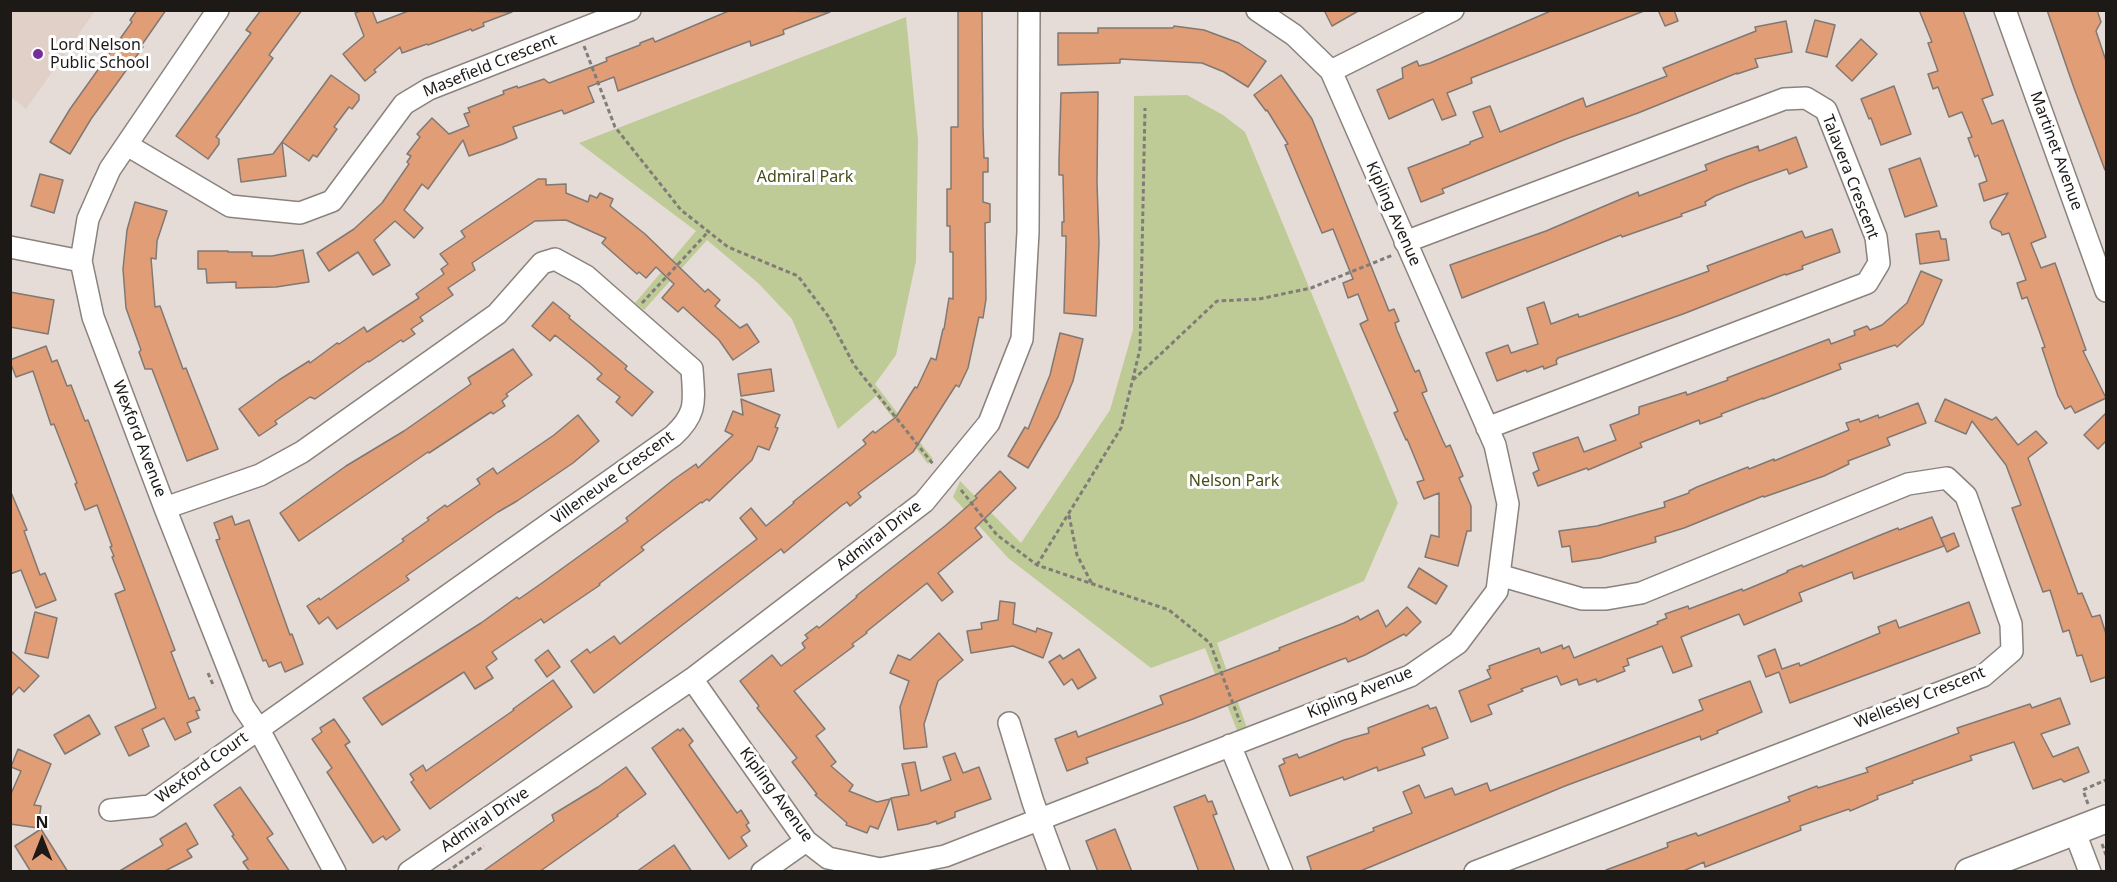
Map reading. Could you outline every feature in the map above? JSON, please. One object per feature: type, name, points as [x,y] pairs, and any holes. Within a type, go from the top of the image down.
[{"type":"main road","points":[[1969,872],[2106,819]]},
{"type":"street","name":"Wexford Avenue","points":[[218,10],[110,169],[88,219],[81,261],[93,317],[243,706],[258,728],[335,872]]},
{"type":"street","name":"Masefield Crescent","points":[[127,145],[230,206],[300,213],[332,201],[404,104],[429,89],[630,10]]},
{"type":"street","name":"Admiral Drive","points":[[409,872],[692,679],[924,502],[989,423],[1022,339],[1028,232],[1029,10]]},
{"type":"street","name":"Kipling Avenue","points":[[692,679],[806,841],[828,858],[880,869],[945,856],[1410,676],[1458,643],[1497,591],[1508,504],[1495,445],[1399,248],[1331,71],[1294,34],[1257,10]]},
{"type":"street","points":[[1331,71],[1453,10]]},
{"type":"street","name":"Martinet Avenue","points":[[2004,10],[2106,291]]},
{"type":"street","name":"Talavera Crescent","points":[[1399,248],[1784,99],[1806,98],[1826,110],[1876,237],[1879,263],[1867,283],[1488,428]]},
{"type":"street","points":[[10,247],[81,261]]},
{"type":"street","name":"Villeneuve Crescent","points":[[165,508],[260,475],[302,452],[497,315],[542,263],[555,259],[586,276],[692,369],[695,404],[687,424],[673,436],[258,728]]},
{"type":"street","name":"Wellesley Crescent","points":[[1475,872],[1983,676],[2012,651],[2011,624],[1966,496],[1947,478],[1908,484],[1641,593],[1606,599],[1582,599],[1499,575]]},
{"type":"street","points":[[1009,723],[1039,819],[1059,872]]},
{"type":"street","name":"Wexford Court","points":[[110,810],[150,806],[258,728]]},
{"type":"street","points":[[1230,745],[1282,872]]},
{"type":"street","points":[[2074,830],[2090,872]]},
{"type":"street","points":[[762,872],[806,841]]},
{"type":"path","points":[[582,41],[615,127],[681,210],[728,247],[798,276],[828,316],[854,365],[930,461],[945,476]]},
{"type":"path","points":[[1037,565],[1121,428],[1140,349],[1145,108]]},
{"type":"path","points":[[630,315],[708,232]]},
{"type":"path","points":[[1132,381],[1216,301],[1259,299],[1311,288],[1399,248]]},
{"type":"path","points":[[961,490],[997,536],[1037,565],[1169,610],[1210,643],[1241,723]]},
{"type":"path","points":[[1068,513],[1077,555],[1092,584]]},
{"type":"shaded area","name":"Lord Nelson Public School","points":[[11,10],[95,11],[26,109],[12,98],[11,100]]},
{"type":"green space","name":"Admiral Park","points":[[906,17],[918,140],[916,261],[896,355],[875,384],[933,459],[928,464],[876,396],[838,429],[792,319],[758,283],[707,240],[644,310],[635,303],[696,231],[579,143]]},
{"type":"green space","name":"Nelson Park","points":[[1187,95],[1223,115],[1245,132],[1398,503],[1364,581],[1217,643],[1247,728],[1238,733],[1205,648],[1151,668],[1008,558],[953,497],[960,481],[1021,543],[1110,410],[1133,330],[1134,96]]},
{"type":"building","points":[[137,10],[166,10],[141,46],[143,47],[91,119],[70,154],[50,142],[70,109],[132,22],[130,20]]},
{"type":"building","points":[[261,10],[302,10],[269,55],[273,58],[216,137],[219,139],[219,144],[208,159],[176,136],[251,33],[246,30]]},
{"type":"building","points":[[372,10],[377,23],[411,10],[512,12],[483,23],[484,26],[472,31],[471,29],[428,45],[402,53],[400,47],[365,81],[343,54],[364,36],[355,13]]},
{"type":"building","points":[[731,10],[830,12],[783,30],[784,34],[751,46],[750,41],[618,91],[614,77],[588,87],[594,102],[564,114],[562,110],[513,127],[517,138],[469,156],[463,140],[428,189],[422,184],[404,210],[423,228],[414,238],[395,221],[374,240],[390,265],[373,275],[358,252],[329,271],[317,253],[354,229],[382,203],[409,164],[407,162],[411,156],[407,154],[420,137],[417,134],[432,118],[449,134],[469,126],[464,114],[470,112],[468,108],[504,94],[503,91],[544,79],[549,83],[607,61],[606,58],[640,45],[640,43],[653,38],[655,42]]},
{"type":"building","points":[[958,10],[982,10],[984,158],[988,158],[988,172],[983,172],[983,202],[990,204],[990,222],[985,223],[986,299],[983,318],[979,317],[968,368],[959,387],[956,385],[913,452],[858,493],[861,497],[850,506],[847,502],[841,506],[784,553],[781,549],[594,693],[571,661],[587,649],[590,653],[614,636],[620,644],[757,539],[740,518],[751,508],[766,526],[866,444],[863,440],[873,431],[875,433],[896,417],[915,387],[917,388],[931,358],[936,360],[949,298],[953,299],[953,252],[950,252],[950,226],[947,226],[947,189],[951,189],[951,127],[958,127]]},
{"type":"building","points":[[1324,10],[1360,10],[1332,26]]},
{"type":"building","points":[[1553,10],[1644,11],[1471,78],[1472,83],[1447,93],[1456,115],[1442,120],[1433,99],[1389,119],[1377,90],[1403,78],[1402,68],[1417,61],[1419,66],[1430,63]]},
{"type":"building","points":[[1658,10],[1674,10],[1678,21],[1665,26]]},
{"type":"building","points":[[1919,10],[1963,10],[1993,95],[1982,99],[1992,124],[2003,120],[2046,237],[2031,243],[2041,268],[2055,263],[2086,350],[2083,351],[2106,398],[2075,413],[2071,406],[2065,409],[2058,396],[2042,348],[2045,347],[2027,297],[2022,299],[2017,283],[2026,280],[2009,233],[2002,235],[2001,232],[1992,228],[1990,222],[2008,193],[1984,201],[1979,184],[1987,181],[1978,155],[1975,157],[1968,138],[1972,137],[1962,112],[1949,117],[1938,87],[1933,89],[1928,74],[1938,71],[1928,43],[1932,42]]},
{"type":"building","points":[[2047,10],[2097,10],[2101,22],[2096,31],[2106,61],[2106,170],[2074,88]]},
{"type":"building","points":[[1815,20],[1835,25],[1827,57],[1806,52]]},
{"type":"building","points":[[1786,21],[1792,52],[1755,59],[1758,67],[1566,139],[1442,189],[1444,193],[1421,202],[1408,168],[1483,137],[1473,112],[1490,106],[1500,132],[1583,98],[1586,107],[1667,76],[1663,68],[1756,31],[1755,27]]},
{"type":"building","points":[[1174,26],[1204,30],[1239,43],[1266,61],[1248,87],[1224,72],[1202,63],[1120,59],[1120,63],[1058,65],[1058,33],[1098,33],[1098,28],[1173,28]]},
{"type":"building","points":[[1861,39],[1877,54],[1852,81],[1836,66]]},
{"type":"building","points":[[331,75],[359,95],[359,100],[352,109],[349,107],[334,127],[337,129],[317,157],[313,155],[309,161],[282,142]]},
{"type":"building","points":[[1281,75],[1312,119],[1389,311],[1394,309],[1399,321],[1395,323],[1397,330],[1415,372],[1419,370],[1427,391],[1422,393],[1443,441],[1446,447],[1450,445],[1463,476],[1459,478],[1471,506],[1471,531],[1467,531],[1458,566],[1425,557],[1431,535],[1439,537],[1439,493],[1424,499],[1417,482],[1424,480],[1394,413],[1398,411],[1360,324],[1368,320],[1358,294],[1348,298],[1343,283],[1353,279],[1333,229],[1322,233],[1285,145],[1288,144],[1267,110],[1254,95]]},
{"type":"building","points":[[1894,86],[1911,134],[1881,145],[1861,99]]},
{"type":"building","points":[[1098,92],[1099,243],[1096,316],[1064,313],[1066,236],[1062,236],[1063,175],[1059,175],[1059,160],[1061,93]]},
{"type":"building","points":[[1796,137],[1807,167],[1789,174],[1787,169],[1748,183],[1715,196],[1705,202],[1706,205],[1681,214],[1682,216],[1622,237],[1621,235],[1462,298],[1450,265],[1546,231],[1638,192],[1639,196],[1707,170],[1705,165],[1726,157],[1758,146],[1759,151]]},
{"type":"building","points":[[282,142],[286,176],[241,182],[238,159],[273,154]]},
{"type":"building","points":[[1920,158],[1937,206],[1905,217],[1889,169]]},
{"type":"building","points":[[40,174],[63,180],[54,213],[31,206]]},
{"type":"building","points":[[538,179],[546,179],[546,185],[566,184],[566,193],[588,202],[590,195],[597,198],[600,193],[613,199],[610,206],[645,234],[705,292],[708,289],[720,300],[715,306],[740,328],[747,324],[759,342],[733,360],[719,340],[683,307],[678,312],[662,298],[674,284],[656,267],[646,278],[639,272],[637,274],[602,243],[606,238],[566,220],[535,221],[472,263],[475,270],[448,288],[453,295],[420,317],[423,321],[411,329],[415,334],[368,361],[315,399],[310,397],[275,421],[277,424],[259,436],[239,409],[337,343],[339,344],[364,327],[367,332],[419,298],[416,294],[444,274],[441,269],[448,264],[440,254],[465,237],[461,231]]},
{"type":"building","points":[[135,202],[167,211],[157,241],[156,259],[151,258],[155,307],[160,306],[183,369],[186,368],[218,449],[187,461],[152,369],[145,369],[139,352],[141,350],[126,308],[123,269],[127,230]]},
{"type":"building","points":[[1832,229],[1840,252],[1802,266],[1803,269],[1558,358],[1557,364],[1544,369],[1543,366],[1527,372],[1526,370],[1497,381],[1486,353],[1508,345],[1511,353],[1538,344],[1527,308],[1544,302],[1551,324],[1578,314],[1579,317],[1583,316],[1709,271],[1707,266],[1802,231],[1805,238]]},
{"type":"building","points":[[1939,231],[1941,239],[1946,239],[1949,260],[1920,264],[1916,234]]},
{"type":"building","points":[[303,250],[309,282],[276,287],[236,288],[236,282],[207,283],[206,269],[198,269],[198,251],[252,252],[252,256],[272,256]]},
{"type":"building","points":[[1921,271],[1942,280],[1923,324],[1897,347],[1895,345],[1839,364],[1841,369],[1700,424],[1699,420],[1640,443],[1642,447],[1588,470],[1587,468],[1538,486],[1533,473],[1539,470],[1533,453],[1578,437],[1584,452],[1616,440],[1610,425],[1639,414],[1639,407],[1686,392],[1687,395],[1829,339],[1831,344],[1855,335],[1854,331],[1867,326],[1870,330],[1882,325],[1907,303]]},
{"type":"building","points":[[10,292],[54,300],[48,334],[10,327]]},
{"type":"building","points":[[553,302],[627,366],[625,369],[653,392],[632,416],[616,402],[620,397],[597,379],[602,374],[591,364],[555,335],[550,341],[532,326]]},
{"type":"building","points":[[1060,333],[1083,339],[1073,381],[1058,417],[1028,468],[1008,456],[1025,427],[1028,429],[1050,375]]},
{"type":"building","points":[[46,346],[52,362],[57,360],[67,386],[71,385],[85,421],[88,420],[175,650],[171,652],[189,699],[194,697],[200,710],[196,711],[199,718],[187,723],[191,732],[175,740],[164,718],[142,729],[149,746],[129,756],[115,727],[156,708],[115,594],[125,590],[112,557],[114,556],[110,547],[112,546],[97,505],[85,510],[54,424],[51,425],[33,371],[16,377],[10,362],[10,360]]},
{"type":"building","points":[[513,349],[532,375],[506,394],[508,396],[502,401],[505,406],[493,414],[491,412],[428,452],[299,541],[280,513],[346,466],[404,431],[471,384],[468,378]]},
{"type":"building","points":[[771,369],[774,391],[741,396],[738,374]]},
{"type":"building","points":[[741,399],[780,415],[775,427],[778,428],[769,450],[758,446],[752,460],[709,501],[707,499],[701,502],[641,547],[644,550],[600,585],[544,623],[541,619],[492,652],[497,659],[486,667],[493,678],[475,689],[464,672],[382,725],[363,698],[481,623],[517,597],[519,599],[628,521],[626,518],[673,480],[696,464],[698,468],[733,435],[725,431],[733,411],[743,415]]},
{"type":"building","points":[[1945,399],[1992,420],[1996,417],[2018,445],[2036,431],[2047,443],[2028,458],[2078,594],[2082,593],[2092,617],[2100,615],[2106,634],[2106,677],[2091,682],[2082,655],[2077,656],[2069,630],[2063,632],[2050,590],[2043,592],[2012,508],[2021,505],[2006,465],[1972,421],[1966,434],[1935,421]]},
{"type":"building","points":[[1918,403],[1926,423],[1887,438],[1890,445],[1848,461],[1849,464],[1824,476],[1763,496],[1684,528],[1655,537],[1656,542],[1600,558],[1572,562],[1570,546],[1562,547],[1559,531],[1597,526],[1665,507],[1664,502],[1689,493],[1697,487],[1748,467],[1749,469],[1774,459],[1774,461],[1849,430],[1846,423],[1859,419],[1860,422],[1878,415],[1879,418]]},
{"type":"building","points":[[2106,413],[2106,441],[2098,449],[2084,435]]},
{"type":"building","points":[[578,415],[599,441],[573,463],[406,576],[409,580],[337,629],[328,617],[319,624],[307,606],[319,598],[320,600],[404,541],[402,539],[429,520],[427,518],[480,484],[477,479],[493,468],[497,474],[554,435]]},
{"type":"building","points":[[1000,471],[1016,488],[975,528],[982,537],[938,573],[953,592],[942,601],[927,583],[852,644],[854,646],[794,691],[825,729],[816,736],[836,762],[831,766],[853,785],[849,791],[877,802],[890,799],[878,829],[870,826],[867,833],[846,825],[847,823],[815,795],[817,794],[792,762],[797,758],[757,708],[759,706],[740,681],[772,655],[781,666],[805,648],[802,643],[808,638],[805,635],[817,626],[819,628],[945,526],[977,498],[975,496]]},
{"type":"building","points":[[10,490],[27,530],[24,531],[40,575],[45,573],[56,600],[36,608],[21,570],[10,574]]},
{"type":"building","points":[[232,516],[235,525],[249,520],[290,635],[292,634],[303,664],[285,672],[281,662],[269,667],[266,660],[263,661],[216,540],[220,539],[214,523]]},
{"type":"building","points":[[1932,517],[1944,546],[1854,579],[1852,572],[1799,593],[1802,601],[1744,625],[1739,614],[1681,637],[1692,666],[1673,673],[1662,646],[1627,659],[1629,665],[1623,667],[1625,671],[1597,682],[1596,679],[1579,685],[1577,679],[1561,685],[1557,676],[1521,689],[1523,691],[1488,705],[1492,714],[1471,722],[1459,691],[1491,678],[1487,670],[1490,669],[1489,666],[1539,648],[1541,653],[1562,645],[1563,649],[1569,646],[1574,658],[1658,624],[1657,622],[1667,618],[1665,614],[1688,606],[1689,609],[1742,589],[1743,591],[1802,565],[1803,567],[1898,528],[1899,530]]},
{"type":"building","points":[[1954,533],[1959,546],[1947,552],[1941,538]]},
{"type":"building","points":[[1419,568],[1447,586],[1436,604],[1408,587]]},
{"type":"building","points":[[1000,601],[1015,603],[1013,624],[1036,632],[1037,628],[1052,633],[1043,658],[1013,646],[971,653],[967,631],[982,629],[981,623],[998,620]]},
{"type":"building","points":[[1969,602],[1980,633],[1790,703],[1779,672],[1766,677],[1758,656],[1775,649],[1782,669],[1799,663],[1800,666],[1880,633],[1878,627],[1896,620],[1899,628]]},
{"type":"building","points":[[1407,607],[1421,622],[1406,636],[1404,634],[1348,662],[1346,658],[1340,660],[1193,719],[1086,758],[1088,763],[1067,771],[1055,739],[1076,731],[1078,737],[1163,704],[1160,696],[1280,650],[1279,648],[1358,616],[1360,620],[1378,610],[1386,627]]},
{"type":"building","points":[[35,612],[57,618],[48,658],[25,653]]},
{"type":"building","points":[[939,633],[963,660],[938,681],[924,724],[927,747],[904,749],[900,707],[909,681],[890,673],[898,655],[910,660]]},
{"type":"building","points":[[1079,649],[1096,678],[1078,689],[1072,679],[1064,685],[1049,662],[1060,655],[1063,659]]},
{"type":"building","points":[[10,650],[39,676],[24,692],[19,687],[10,697]]},
{"type":"building","points":[[548,650],[560,667],[547,677],[535,660]]},
{"type":"building","points":[[553,680],[572,707],[430,809],[411,782],[414,780],[410,774],[423,765],[426,771]]},
{"type":"building","points":[[1750,681],[1762,712],[1717,731],[1718,733],[1701,740],[1700,736],[1565,786],[1358,872],[1312,872],[1307,857],[1374,831],[1373,828],[1412,813],[1403,792],[1419,785],[1425,798],[1452,788],[1455,795],[1487,783],[1490,791],[1703,710],[1699,700]]},
{"type":"building","points":[[2060,698],[2070,724],[2041,734],[2053,757],[2078,747],[2089,772],[2064,782],[2061,779],[2033,789],[2014,742],[1970,756],[1972,760],[1912,781],[1913,783],[1877,796],[1878,799],[1850,811],[1849,809],[1800,826],[1801,830],[1705,867],[1704,862],[1681,872],[1606,872],[1606,870],[1668,847],[1667,843],[1696,833],[1698,836],[1790,801],[1788,797],[1817,786],[1818,788],[1868,772],[1866,768],[1959,733],[1957,728],[2030,704],[2032,708]]},
{"type":"building","points":[[1428,705],[1430,709],[1436,707],[1448,738],[1422,748],[1425,755],[1378,771],[1377,767],[1344,780],[1343,777],[1290,796],[1279,766],[1285,763],[1283,759],[1297,754],[1299,758],[1344,740],[1369,733],[1368,728]]},
{"type":"building","points":[[89,715],[100,734],[65,754],[54,735]]},
{"type":"building","points":[[334,719],[350,742],[345,745],[400,830],[386,840],[383,836],[373,843],[327,772],[332,768],[312,739],[322,732],[320,728]]},
{"type":"building","points":[[683,728],[693,741],[689,745],[737,813],[741,810],[749,823],[746,825],[750,831],[741,837],[747,846],[729,859],[652,748],[678,729],[680,731]]},
{"type":"building","points":[[18,749],[51,764],[34,805],[41,806],[38,828],[10,824],[10,796],[21,771],[11,767]]},
{"type":"building","points":[[955,753],[963,773],[979,767],[991,799],[955,812],[955,817],[937,824],[936,821],[898,830],[891,798],[909,795],[902,764],[915,762],[921,791],[951,780],[943,757]]},
{"type":"building","points":[[626,767],[646,794],[618,816],[539,872],[482,872],[554,821],[552,815]]},
{"type":"building","points":[[240,787],[273,834],[267,838],[290,872],[250,872],[243,862],[248,859],[214,805]]},
{"type":"building","points":[[1205,795],[1208,802],[1212,801],[1217,814],[1213,815],[1235,872],[1199,872],[1174,807]]},
{"type":"building","points":[[186,823],[198,844],[187,850],[192,857],[163,872],[118,872],[163,845],[160,839]]},
{"type":"building","points":[[41,829],[68,872],[31,872],[15,846]]},
{"type":"building","points":[[1115,829],[1132,872],[1098,872],[1086,841]]},
{"type":"building","points":[[674,845],[692,872],[636,872]]},
{"type":"place","name":"Lord Nelson Public School","points":[[38,54]]}]
